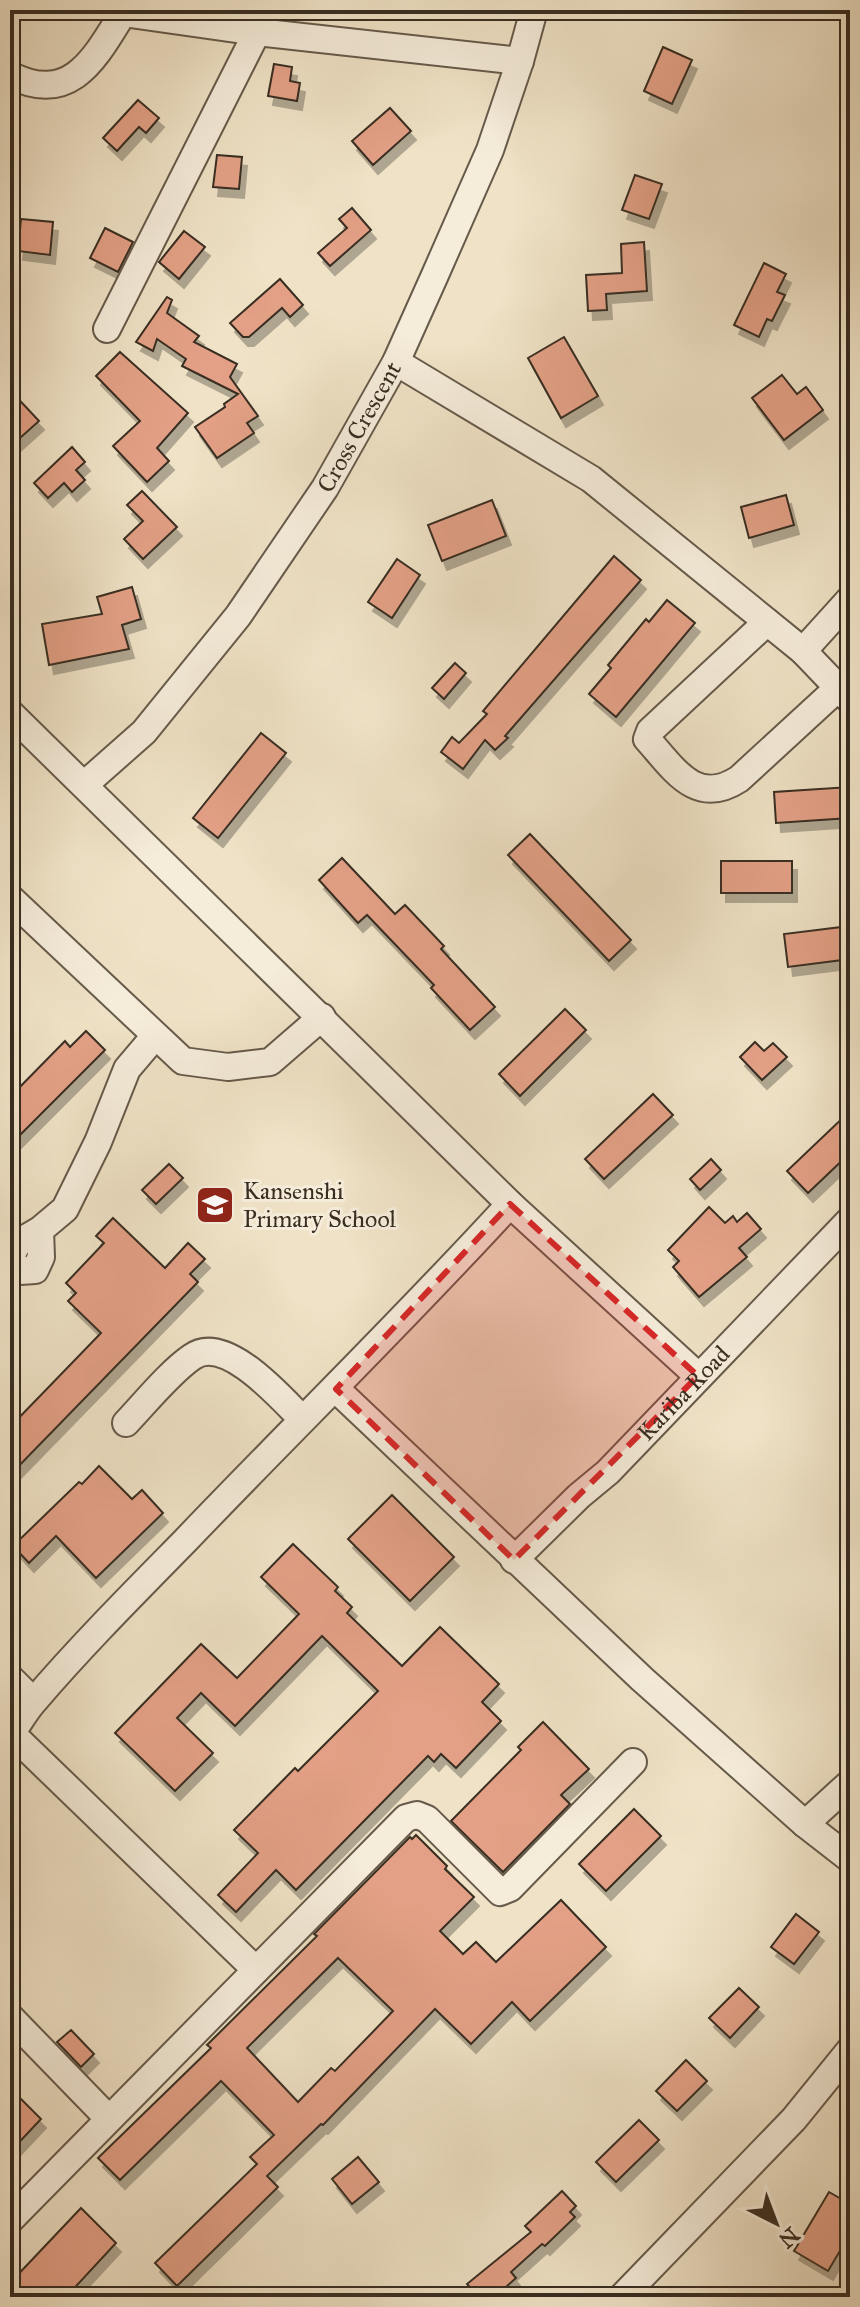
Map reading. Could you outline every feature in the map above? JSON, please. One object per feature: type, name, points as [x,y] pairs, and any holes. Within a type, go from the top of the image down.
[{"type":"street","name":"Cross Crescent","points":[[84,785],[144,732],[238,616],[325,488],[396,362],[490,150],[534,10]]},
{"type":"street","points":[[10,75],[41,87],[57,84],[81,73],[102,47],[122,11],[257,32],[520,61]]},
{"type":"street","points":[[107,329],[257,32]]},
{"type":"street","points":[[396,362],[591,479],[803,651],[844,694],[724,789],[693,786],[647,739],[648,735],[767,622]]},
{"type":"street","points":[[803,651],[850,599]]},
{"type":"street","points":[[10,713],[510,1204],[698,1376]]},
{"type":"street","points":[[10,898],[183,1061],[228,1067],[270,1062],[322,1017]]},
{"type":"street","points":[[40,1230],[65,1209],[98,1142],[127,1069],[155,1036]]},
{"type":"street","points":[[256,1970],[11,1734],[33,1701],[302,1419],[336,1389],[428,1294],[510,1204]]},
{"type":"street","name":"Kariba Road","points":[[514,1560],[608,1472],[850,1220]]},
{"type":"street","points":[[126,1423],[194,1354],[218,1352],[257,1373],[302,1419]]},
{"type":"street","points":[[336,1389],[642,1679],[805,1824],[850,1859]]},
{"type":"street","points":[[10,1678],[33,1701]]},
{"type":"street","points":[[10,2220],[406,1818],[417,1815],[427,1819],[500,1892],[510,1888],[633,1762]]},
{"type":"street","points":[[805,1824],[850,1783]]},
{"type":"street","points":[[10,2017],[109,2119]]},
{"type":"street","points":[[622,2297],[794,2119],[850,2050]]},
{"type":"highlighted area","points":[[510,1204],[698,1376],[514,1560],[336,1389]]},
{"type":"building","points":[[663,47],[692,60],[672,104],[644,91]]},
{"type":"building","points":[[274,64],[292,67],[290,81],[300,83],[297,101],[268,96]]},
{"type":"building","points":[[138,100],[159,118],[146,133],[139,127],[117,151],[103,138]]},
{"type":"building","points":[[390,108],[411,131],[373,165],[352,141]]},
{"type":"building","points":[[217,155],[242,157],[239,189],[213,187]]},
{"type":"building","points":[[635,175],[662,184],[649,219],[622,210]]},
{"type":"building","points":[[352,208],[371,230],[330,266],[318,253],[347,228],[339,219]]},
{"type":"building","points":[[21,219],[53,222],[50,255],[18,251]]},
{"type":"building","points":[[105,228],[133,242],[118,272],[90,258]]},
{"type":"building","points":[[184,231],[205,247],[179,279],[159,262]]},
{"type":"building","points":[[644,242],[647,291],[606,294],[607,310],[588,311],[586,275],[622,273],[621,244]]},
{"type":"building","points":[[764,263],[786,274],[777,292],[785,295],[772,321],[767,319],[759,337],[734,325]]},
{"type":"building","points":[[280,279],[303,305],[290,317],[282,308],[249,337],[243,337],[230,323]]},
{"type":"building","points":[[167,297],[172,300],[167,313],[199,336],[194,342],[237,364],[230,377],[258,416],[247,423],[254,433],[217,458],[195,427],[238,394],[182,366],[186,359],[157,339],[153,351],[136,342]]},
{"type":"building","points":[[564,337],[598,396],[561,418],[528,358]]},
{"type":"building","points":[[120,352],[188,413],[157,448],[169,461],[147,482],[113,446],[140,421],[96,376]]},
{"type":"building","points":[[782,375],[797,394],[806,387],[823,410],[784,440],[752,398]]},
{"type":"building","points":[[10,390],[39,421],[10,447]]},
{"type":"building","points":[[72,447],[85,462],[76,470],[85,480],[72,492],[64,483],[48,498],[34,483]]},
{"type":"building","points":[[142,491],[177,527],[143,559],[124,539],[143,521],[127,505]]},
{"type":"building","points":[[786,495],[794,525],[749,538],[741,507]]},
{"type":"building","points":[[492,500],[506,536],[442,561],[428,525]]},
{"type":"building","points":[[614,556],[641,580],[505,736],[508,738],[495,750],[485,740],[463,769],[441,752],[452,737],[459,743],[487,714],[483,711]]},
{"type":"building","points":[[397,559],[420,575],[392,618],[368,602]]},
{"type":"building","points":[[132,587],[141,619],[122,625],[129,649],[49,665],[42,624],[102,614],[97,597]]},
{"type":"building","points":[[667,600],[695,623],[616,717],[589,694],[611,668],[608,665],[646,619],[649,622]]},
{"type":"building","points":[[455,663],[466,673],[444,699],[432,688]]},
{"type":"building","points":[[261,733],[286,753],[218,838],[193,818]]},
{"type":"building","points":[[850,787],[850,818],[776,823],[774,792]]},
{"type":"building","points":[[530,834],[631,940],[609,961],[508,855]]},
{"type":"building","points":[[342,858],[395,914],[405,905],[495,1007],[470,1030],[431,988],[434,985],[367,915],[358,923],[319,880]]},
{"type":"building","points":[[721,861],[792,861],[792,893],[721,893]]},
{"type":"building","points":[[850,926],[850,959],[788,967],[784,934]]},
{"type":"building","points":[[565,1009],[586,1030],[520,1096],[499,1074]]},
{"type":"building","points":[[86,1031],[105,1050],[10,1145],[10,1097],[65,1041],[70,1047]]},
{"type":"building","points":[[755,1042],[764,1051],[773,1043],[787,1057],[762,1080],[740,1057]]},
{"type":"building","points":[[653,1094],[673,1115],[604,1179],[585,1159]]},
{"type":"building","points":[[850,1111],[850,1153],[808,1193],[787,1171]]},
{"type":"building","points":[[711,1159],[721,1170],[700,1190],[690,1179]]},
{"type":"building","points":[[169,1164],[183,1178],[156,1204],[142,1190]]},
{"type":"building","points":[[709,1207],[725,1223],[733,1216],[737,1222],[747,1213],[761,1229],[739,1248],[747,1257],[699,1297],[673,1267],[679,1261],[668,1250]]},
{"type":"building","points":[[113,1218],[165,1268],[188,1243],[205,1259],[190,1274],[198,1282],[10,1475],[10,1427],[101,1333],[68,1301],[76,1293],[66,1283],[104,1243],[96,1236]]},
{"type":"building","points":[[99,1466],[132,1499],[142,1490],[163,1513],[96,1578],[56,1536],[29,1563],[13,1546]]},
{"type":"building","points":[[392,1495],[454,1557],[410,1601],[348,1539]]},
{"type":"building","points":[[293,1544],[338,1587],[335,1591],[352,1607],[347,1613],[402,1666],[440,1627],[499,1684],[482,1702],[501,1721],[456,1768],[441,1754],[434,1762],[428,1756],[296,1890],[276,1870],[236,1912],[218,1895],[258,1853],[234,1830],[378,1691],[322,1636],[235,1726],[201,1693],[177,1718],[213,1753],[175,1791],[115,1733],[201,1644],[237,1678],[299,1614],[261,1577]]},
{"type":"building","points":[[543,1722],[589,1769],[561,1795],[570,1804],[503,1872],[451,1821],[521,1750],[518,1747]]},
{"type":"building","points":[[634,1809],[661,1836],[606,1891],[579,1864]]},
{"type":"building","points":[[416,1835],[474,1897],[440,1931],[463,1954],[476,1942],[496,1962],[561,1900],[606,1947],[530,2021],[512,2002],[471,2044],[435,2009],[323,2125],[267,2176],[278,2187],[177,2286],[155,2263],[257,2164],[250,2157],[274,2135],[221,2081],[120,2180],[98,2158],[211,2048],[207,2045],[317,1936],[314,1934],[410,1837],[412,1839]],"holes":[[[338,1958],[393,2011],[335,2071],[331,2068],[298,2102],[247,2048]]]},
{"type":"building","points":[[796,1914],[819,1932],[794,1964],[771,1947]]},
{"type":"building","points":[[739,1988],[759,2007],[730,2038],[709,2018]]},
{"type":"building","points":[[71,2030],[94,2054],[81,2067],[57,2042]]},
{"type":"building","points":[[686,2060],[707,2081],[677,2111],[656,2091]]},
{"type":"building","points":[[10,2088],[41,2119],[10,2152]]},
{"type":"building","points":[[639,2120],[659,2140],[616,2182],[596,2162]]},
{"type":"building","points":[[358,2157],[379,2182],[352,2204],[332,2179]]},
{"type":"building","points":[[562,2191],[576,2206],[570,2212],[575,2217],[545,2246],[542,2244],[511,2272],[516,2278],[495,2297],[479,2297],[467,2284],[531,2232],[525,2226]]},
{"type":"building","points":[[829,2192],[850,2204],[850,2234],[828,2271],[794,2251]]},
{"type":"building","points":[[81,2208],[116,2243],[66,2297],[10,2297],[10,2283]]},
{"type":"place","name":"Kansenshi Primary School","points":[[215,1205]]}]
